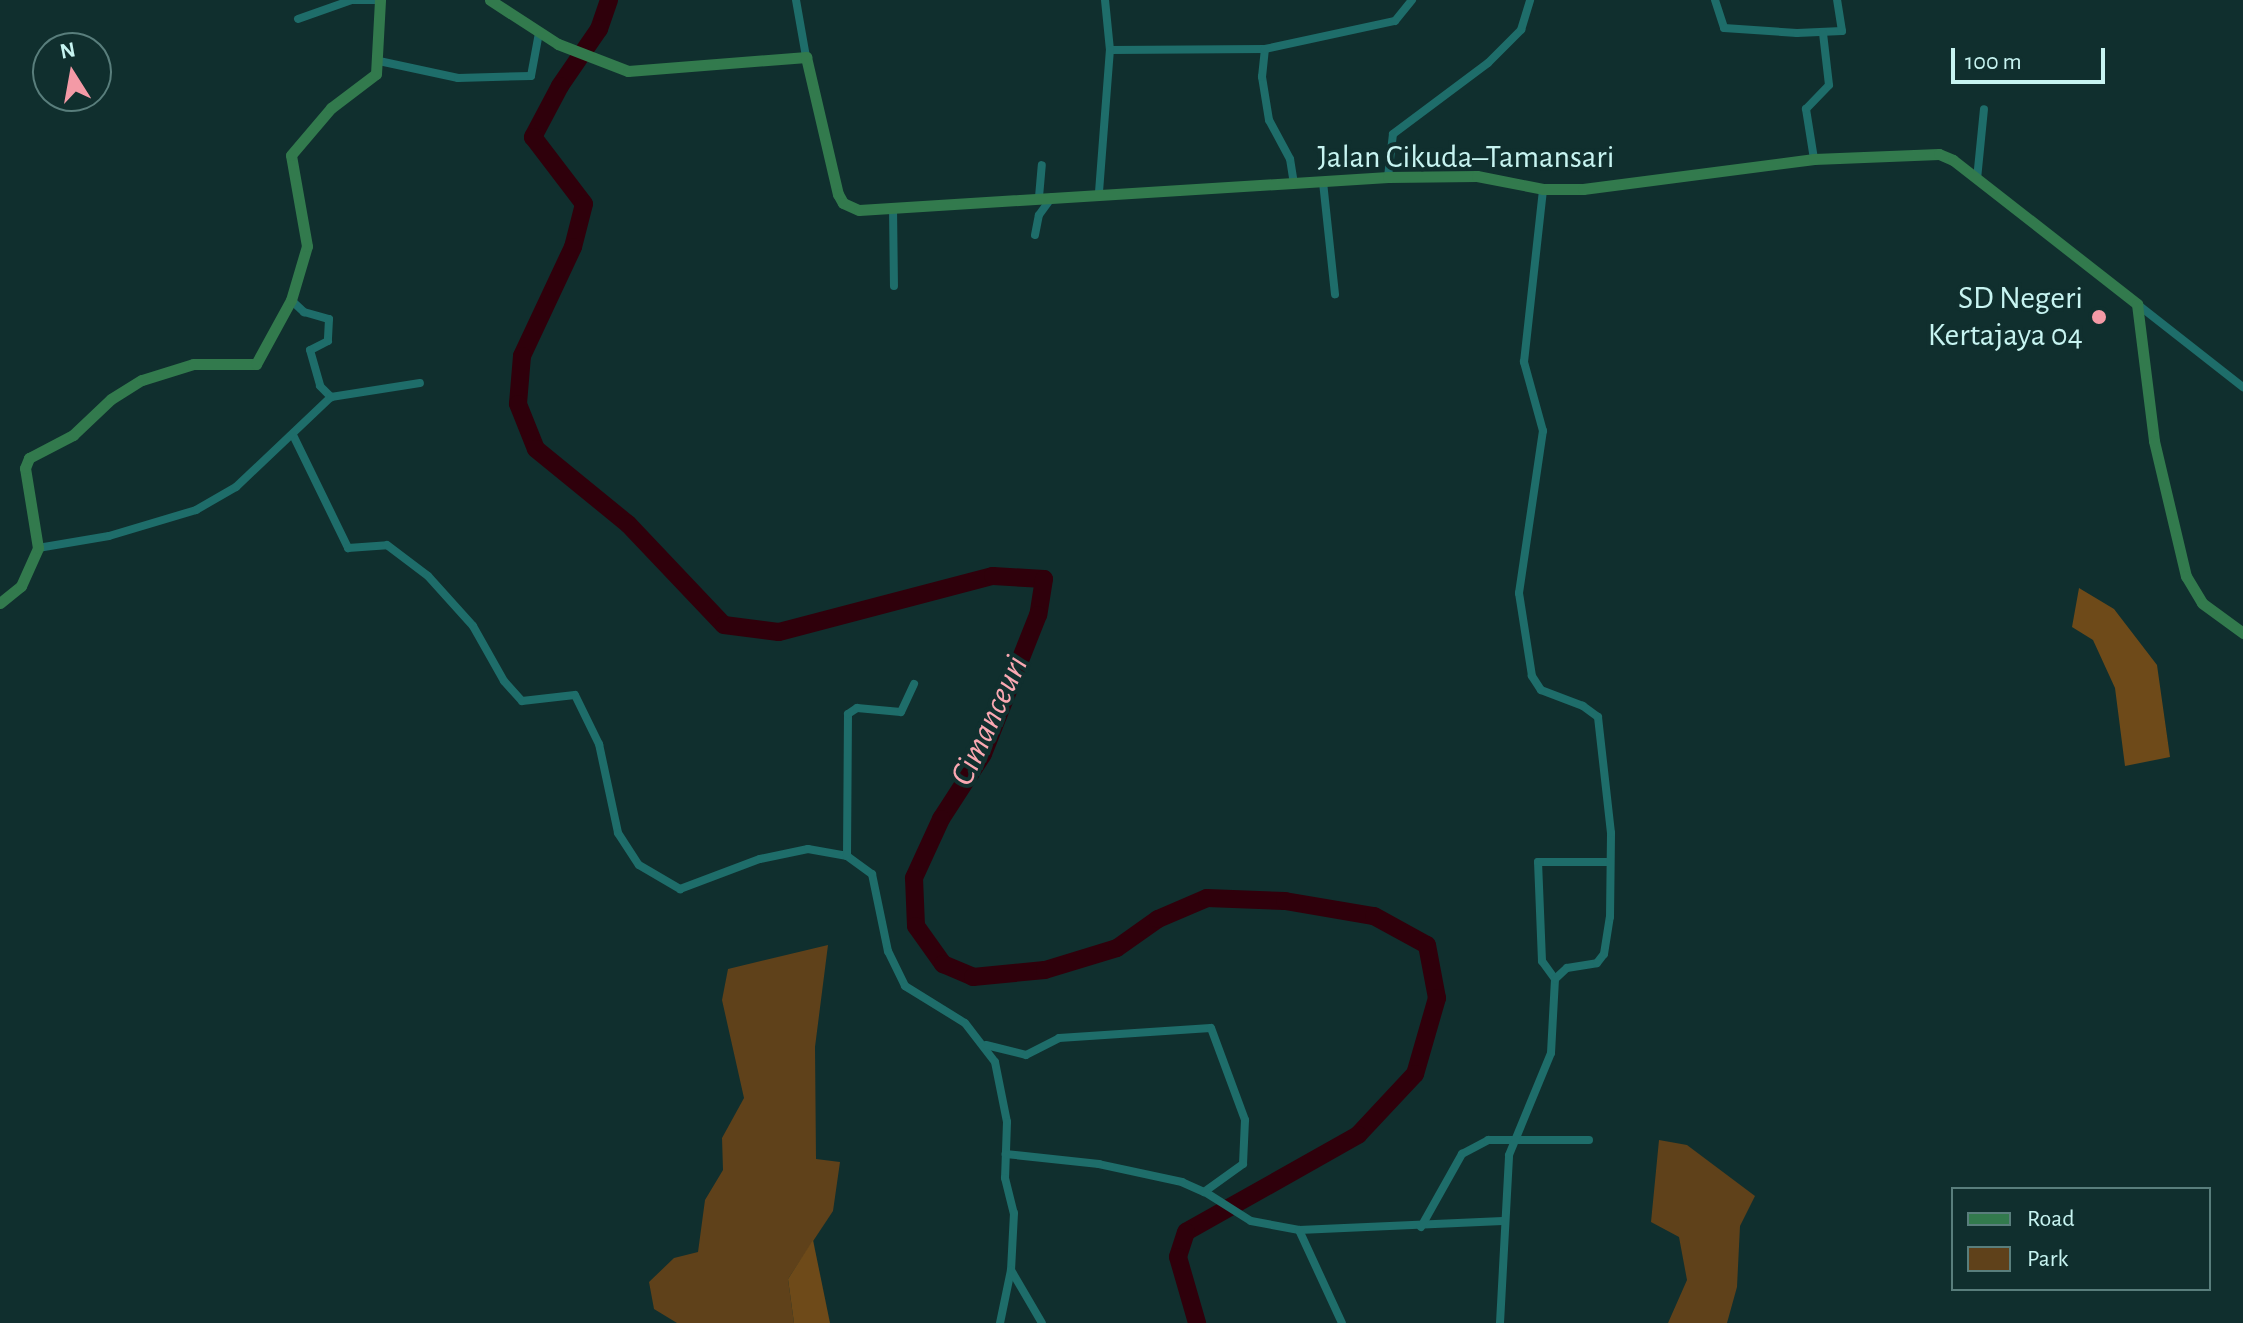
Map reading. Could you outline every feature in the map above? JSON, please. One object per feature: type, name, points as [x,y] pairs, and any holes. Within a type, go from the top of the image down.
[{"type":"street","points":[[0,603],[21,586],[38,548],[25,468],[29,458],[73,435],[111,399],[142,380],[193,364],[256,364],[291,300],[307,246],[291,155],[331,108],[376,74],[380,0],[352,0],[298,19]]},
{"type":"street","points":[[490,0],[539,33],[598,63],[646,71],[806,57],[796,0]]},
{"type":"street","points":[[1099,192],[1110,50],[1105,0]]},
{"type":"street","points":[[1110,50],[1265,49],[1395,21],[1412,0]]},
{"type":"street","points":[[1388,177],[1393,134],[1488,63],[1521,30],[1530,0]]},
{"type":"street","points":[[1715,0],[1721,25],[1733,31],[1823,33],[1842,31],[1837,0]]},
{"type":"street","points":[[379,61],[458,78],[531,76],[539,33]]},
{"type":"street","points":[[1814,159],[1806,109],[1829,85],[1823,33]]},
{"type":"street","points":[[1265,49],[1262,77],[1269,120],[1290,159],[1294,184]]},
{"type":"street","name":"Jalan Cikuda–Tamansari","points":[[806,57],[838,194],[843,203],[859,210],[1099,192],[1388,177],[1477,176],[1543,189],[1583,189],[1814,159],[1939,154],[1977,179],[2137,304]]},
{"type":"street","points":[[1977,179],[1984,109]]},
{"type":"street","points":[[1035,235],[1046,197],[1042,165]]},
{"type":"street","points":[[1323,182],[1335,294]]},
{"type":"street","points":[[1543,189],[1524,362],[1543,431],[1519,593],[1532,676],[1541,690],[1583,706],[1598,717],[1611,833],[1604,954],[1597,963],[1567,968],[1555,979]]},
{"type":"street","points":[[893,207],[894,286]]},
{"type":"street","points":[[291,300],[304,312],[329,319],[328,341],[310,350],[320,386],[331,397]]},
{"type":"street","points":[[2137,304],[2243,387]]},
{"type":"street","points":[[2137,304],[2154,441],[2186,576],[2202,603],[2243,633]]},
{"type":"street","points":[[38,548],[109,536],[196,510],[236,487],[331,397],[420,383]]},
{"type":"street","points":[[293,435],[348,548],[387,545],[428,576],[473,626],[504,681],[522,701],[575,695],[599,744],[618,833],[639,865],[680,889],[786,851],[822,849],[847,856],[872,874],[893,966],[905,986],[965,1023],[986,1045],[1001,1086],[1005,1178],[1014,1213],[1011,1270],[1000,1323]]},
{"type":"street","points":[[847,856],[848,714],[857,708],[901,712],[914,684]]},
{"type":"street","points":[[1500,1323],[1503,1221],[1512,1142],[1551,1053],[1555,979],[1542,961],[1538,862],[1610,862]]},
{"type":"street","points":[[986,1045],[1026,1055],[1059,1038],[1211,1028],[1233,1075],[1245,1120],[1243,1164],[1204,1192],[1182,1182],[1099,1164],[1006,1154]]},
{"type":"street","points":[[1421,1227],[1462,1154],[1488,1140],[1589,1140]]},
{"type":"street","points":[[1205,1192],[1251,1221],[1299,1230],[1503,1221]]},
{"type":"street","points":[[1299,1230],[1342,1323]]},
{"type":"street","points":[[1011,1270],[1042,1323]]},
{"type":"green space","points":[[828,945],[815,1047],[816,1159],[840,1162],[833,1211],[788,1279],[794,1323],[677,1323],[654,1309],[649,1282],[674,1258],[698,1252],[705,1200],[723,1170],[722,1138],[744,1098],[722,1000],[728,969]]},
{"type":"green space","points":[[1659,1140],[1687,1145],[1755,1196],[1740,1226],[1737,1287],[1727,1323],[1668,1323],[1687,1280],[1679,1237],[1651,1222]]},
{"type":"shaded area","points":[[2079,588],[2114,609],[2157,665],[2170,757],[2125,766],[2115,688],[2093,640],[2072,627]]},
{"type":"shaded area","points":[[813,1240],[830,1323],[794,1323],[788,1279]]},
{"type":"waterway","name":"Cimanceuri","points":[[609,0],[599,29],[560,86],[533,137],[584,204],[573,247],[522,356],[518,404],[536,449],[628,524],[724,625],[779,632],[993,576],[1044,579],[1038,615],[983,754],[941,819],[914,878],[916,926],[943,964],[973,977],[1045,970],[1117,948],[1158,919],[1207,898],[1285,901],[1374,916],[1427,945],[1437,998],[1415,1074],[1358,1135],[1186,1232],[1178,1257],[1197,1323]]},
{"type":"place","name":"SD Negeri Kertajaya 04","points":[[2099,317]]}]
